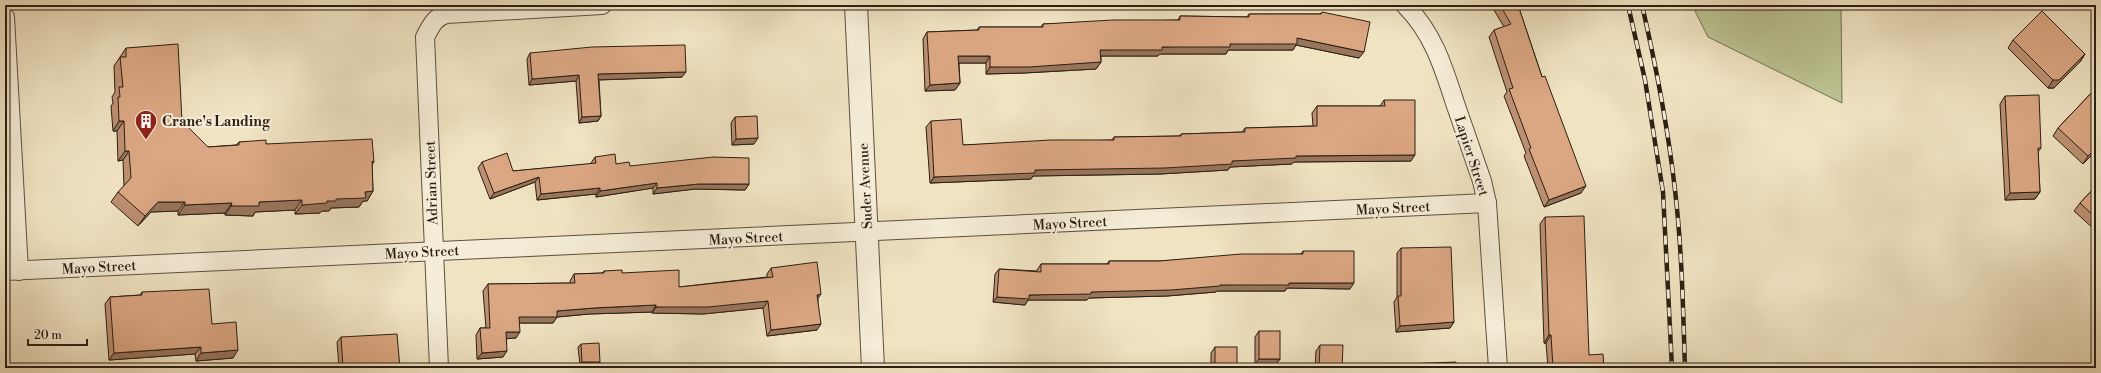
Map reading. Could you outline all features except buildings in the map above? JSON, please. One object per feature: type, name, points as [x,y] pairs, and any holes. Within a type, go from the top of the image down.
[{"type":"street","name":"Adrian Street","points":[[439,368],[425,37],[432,23],[439,17],[446,14],[602,5]]},
{"type":"street","name":"Suder Avenue","points":[[856,5],[873,368]]},
{"type":"street","name":"Lapier Street","points":[[1405,5],[1417,16],[1439,54],[1482,181],[1487,203],[1498,368]]},
{"type":"street","points":[[5,28],[12,271]]},
{"type":"street","name":"Mayo Street","points":[[12,271],[1487,203]]},
{"type":"green space","points":[[1692,5],[1841,5],[1842,103],[1708,37]]},
{"type":"railway","points":[[1628,5],[1645,80],[1663,192],[1672,368]]},
{"type":"railway","points":[[1642,5],[1661,97],[1675,190],[1681,257],[1685,368]]},
{"type":"place","name":"Crane's Landing","points":[[146,140]]}]
